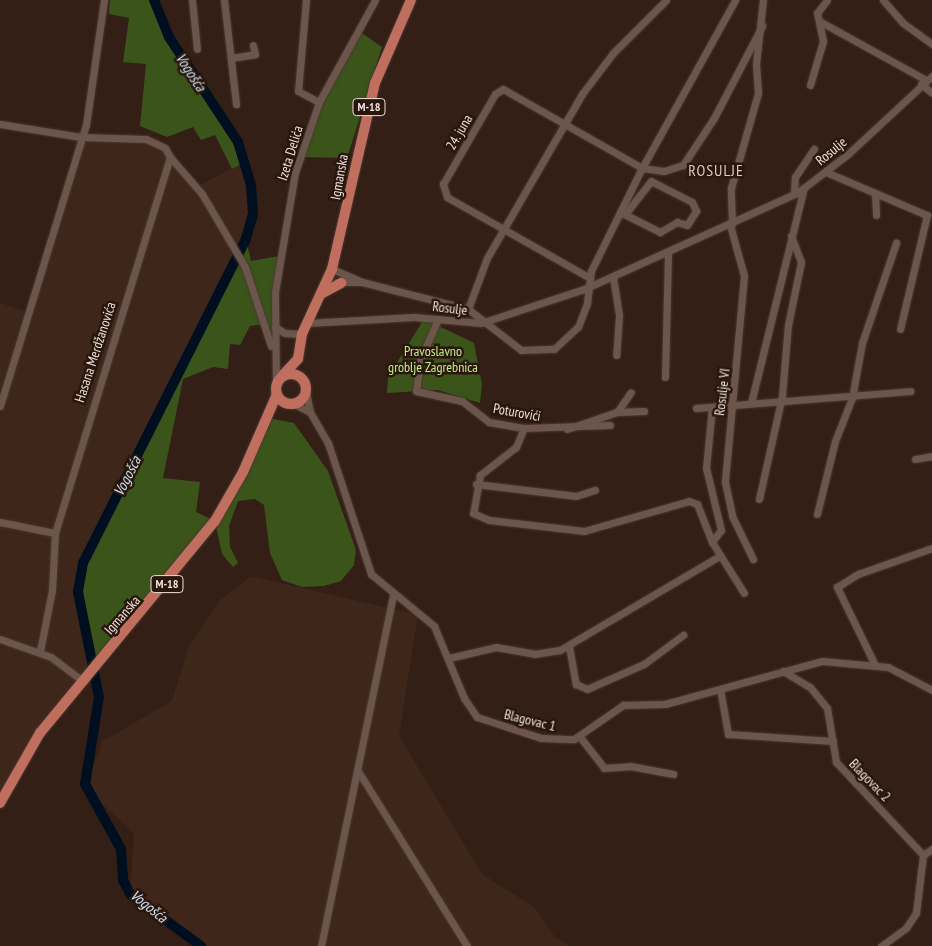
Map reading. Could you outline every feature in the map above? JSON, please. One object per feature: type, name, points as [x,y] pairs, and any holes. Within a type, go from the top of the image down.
[{"type":"main road","name":"Igmanska","points":[[303,379],[298,358],[302,334],[330,274],[375,83],[411,0]]},
{"type":"main road","points":[[322,293],[341,283]]},
{"type":"main road","name":"M-18","points":[[276,391],[280,374],[298,358]]},
{"type":"main road","points":[[280,374],[294,374],[303,379]]},
{"type":"main road","name":"M-18","points":[[303,379],[306,392]]},
{"type":"main road","name":"Igmanska","points":[[0,803],[28,751],[200,544],[227,502],[272,412],[276,391]]},
{"type":"main road","points":[[276,391],[290,403]]},
{"type":"main road","points":[[272,412],[306,392]]},
{"type":"street","points":[[0,406],[89,111],[104,0]]},
{"type":"street","points":[[192,0],[198,49]]},
{"type":"street","points":[[224,0],[236,104]]},
{"type":"street","points":[[306,0],[298,91],[319,102]]},
{"type":"street","name":"Izeta Delića","points":[[280,374],[273,361],[273,352],[280,247],[295,173],[319,102],[375,0]]},
{"type":"street","points":[[468,309],[479,273],[565,124],[613,53],[666,0]]},
{"type":"street","points":[[330,274],[468,309],[481,323],[520,350],[554,349],[578,327],[590,278],[623,212],[642,168],[735,0]]},
{"type":"street","points":[[731,225],[731,188],[758,93],[756,64],[764,0]]},
{"type":"street","points":[[810,85],[823,41],[821,22],[817,13],[827,0]]},
{"type":"street","points":[[888,1],[903,23],[932,44]]},
{"type":"street","points":[[821,22],[926,80],[932,92]]},
{"type":"street","name":"24. juna","points":[[503,229],[447,197],[442,189],[495,94],[508,90],[642,168],[664,171],[683,165],[714,118],[762,26]]},
{"type":"street","points":[[231,58],[255,54],[253,45]]},
{"type":"street","name":"Rosulje","points":[[307,323],[375,317],[438,319],[481,323],[613,277],[731,225],[804,188],[826,172],[926,80]]},
{"type":"street","points":[[0,124],[81,136],[146,139],[165,148],[202,194],[245,267],[273,352]]},
{"type":"street","points":[[794,194],[795,177],[814,149]]},
{"type":"street","name":"Hasana Merdžanovića","points":[[40,651],[52,590],[55,533],[170,156]]},
{"type":"street","points":[[826,172],[927,215],[900,329]]},
{"type":"street","points":[[651,181],[692,202],[696,211],[687,225],[677,222],[660,232],[623,212],[651,181]]},
{"type":"street","points":[[751,403],[804,188]]},
{"type":"street","points":[[875,194],[876,215]]},
{"type":"street","name":"Rosulje VI","points":[[731,225],[744,276],[734,405],[725,482],[732,516],[753,559]]},
{"type":"street","points":[[503,229],[590,278]]},
{"type":"street","points":[[759,499],[781,400],[788,325],[801,262],[791,236]]},
{"type":"street","points":[[816,514],[835,440],[852,398],[862,343],[896,243]]},
{"type":"street","points":[[666,377],[668,253]]},
{"type":"street","points":[[330,274],[341,283],[362,282]]},
{"type":"street","points":[[613,277],[619,316],[616,355]]},
{"type":"street","name":"Poturovići","points":[[438,319],[420,360],[416,391],[462,401],[489,422],[524,428],[564,430],[610,425]]},
{"type":"street","points":[[275,326],[290,334],[302,334]]},
{"type":"street","points":[[696,408],[781,400],[852,398],[910,391]]},
{"type":"street","name":"Blagovac 1","points":[[306,392],[310,412],[337,463],[365,564],[393,595],[428,618],[449,658],[464,698],[477,717],[541,738],[580,737]]},
{"type":"street","points":[[616,412],[631,392]]},
{"type":"street","points":[[290,403],[310,412]]},
{"type":"street","points":[[712,407],[706,468],[721,530],[712,542]]},
{"type":"street","points":[[564,430],[616,412],[644,410]]},
{"type":"street","points":[[524,428],[520,443],[483,469],[476,484],[470,509],[476,515],[577,531],[694,502],[718,557],[744,593]]},
{"type":"street","points":[[915,459],[932,456]]},
{"type":"street","points":[[476,484],[576,496],[595,490]]},
{"type":"street","points":[[0,522],[55,533]]},
{"type":"street","points":[[874,663],[836,588],[858,574],[932,548]]},
{"type":"street","points":[[449,658],[496,647],[548,654],[569,646],[718,557]]},
{"type":"street","points":[[321,946],[393,595]]},
{"type":"street","points":[[569,646],[576,684],[587,689],[644,664],[683,635]]},
{"type":"street","points":[[0,639],[40,651],[84,682]]},
{"type":"street","points":[[673,774],[630,766],[604,768],[580,737],[623,705],[665,704],[822,661],[874,663],[932,690]]},
{"type":"street","name":"Blagovac 2","points":[[783,671],[819,697],[832,722],[836,762],[924,855]]},
{"type":"street","points":[[720,689],[728,734],[833,741]]},
{"type":"street","points":[[358,771],[467,946]]},
{"type":"street","points":[[881,946],[906,928],[916,913],[924,855],[932,850]]},
{"type":"shaded area","points":[[81,137],[156,142],[196,187],[245,162],[253,214],[246,239],[83,563],[79,580],[94,668],[65,703],[0,805],[0,303],[28,312]]},
{"type":"shaded area","points":[[251,576],[418,615],[399,736],[482,874],[534,907],[555,937],[569,946],[201,946],[130,894],[134,834],[85,787],[103,741],[172,701],[188,648],[219,601]]},
{"type":"green space","points":[[110,0],[154,0],[169,37],[238,142],[245,162],[232,169],[215,135],[201,140],[193,127],[167,137],[140,126],[146,64],[123,62],[129,18],[109,14]]},
{"type":"green space","points":[[359,31],[382,47],[347,158],[300,157],[319,102]]},
{"type":"green space","points":[[246,239],[251,261],[279,256],[273,348],[265,324],[250,326],[240,345],[230,344],[228,369],[213,367],[183,379],[163,478],[200,482],[196,512],[215,521],[268,418],[294,423],[328,471],[356,550],[354,565],[341,581],[324,586],[302,587],[282,580],[270,553],[264,505],[255,499],[238,501],[229,526],[230,547],[238,563],[233,567],[222,554],[215,522],[94,668],[78,592],[83,563]]},
{"type":"green space","name":"Pravoslavno groblje Zagrebnica","points":[[424,319],[474,343],[482,385],[480,403],[438,390],[387,393],[388,377]]},
{"type":"waterway","name":"Vogošća","points":[[154,0],[169,37],[238,142],[251,185],[253,214],[246,239],[83,563],[78,592],[99,697],[85,784],[121,849],[123,880],[130,894],[201,946]]},
{"type":"district","name":"ROSULJE","points":[[716,170]]}]
